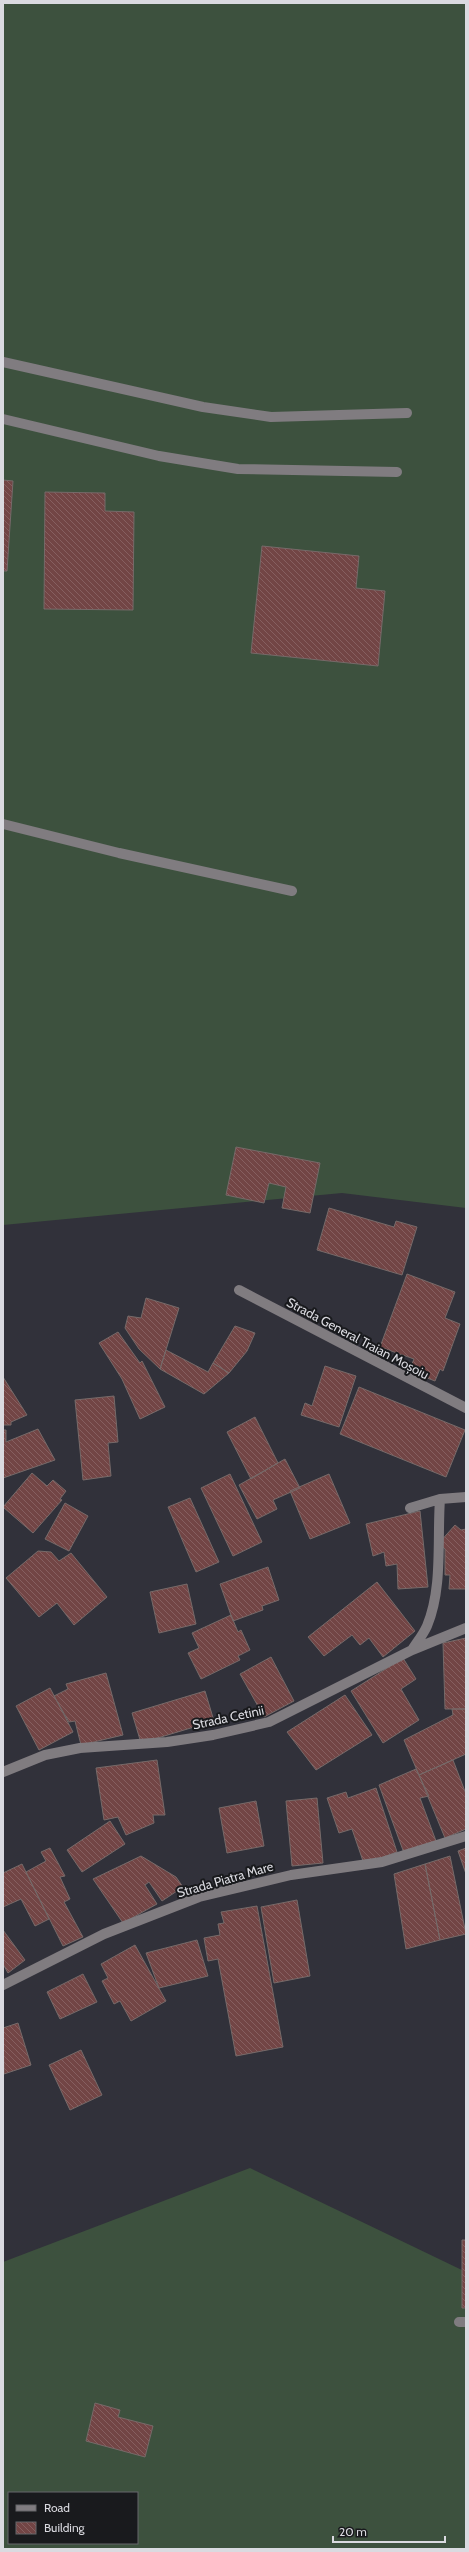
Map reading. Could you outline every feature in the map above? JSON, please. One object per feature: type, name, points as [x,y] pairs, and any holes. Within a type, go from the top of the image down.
[{"type":"street","points":[[3,362],[203,407],[271,417],[407,413]]},
{"type":"street","points":[[3,419],[159,456],[238,469],[398,472]]},
{"type":"street","points":[[3,824],[119,853],[292,891]]},
{"type":"street","name":"Strada General Traian Moșoiu","points":[[239,1290],[466,1408]]},
{"type":"street","points":[[410,1508],[440,1499],[466,1497]]},
{"type":"street","points":[[412,1650],[426,1627],[434,1600],[440,1499]]},
{"type":"street","name":"Strada Cetinii","points":[[3,1772],[45,1755],[80,1748],[167,1742],[213,1736],[269,1722],[412,1650],[466,1628]]},
{"type":"street","name":"Strada Piatra Mare","points":[[3,1984],[104,1934],[199,1897],[291,1875],[382,1862],[466,1836]]},
{"type":"green space","points":[[3,3],[466,3],[466,1208],[342,1193],[3,1225]]},
{"type":"green space","points":[[250,2168],[466,2272],[466,2549],[3,2549],[3,2262]]},
{"type":"building","points":[[3,480],[13,481],[7,571],[3,571]]},
{"type":"building","points":[[45,492],[105,493],[105,511],[134,512],[133,610],[44,609]]},
{"type":"building","points":[[262,546],[359,556],[356,588],[385,591],[378,666],[251,653]]},
{"type":"building","points":[[236,1147],[320,1163],[310,1213],[282,1208],[286,1187],[269,1183],[264,1203],[226,1195]]},
{"type":"building","points":[[329,1208],[394,1227],[396,1221],[417,1227],[402,1275],[317,1250]]},
{"type":"building","points":[[407,1274],[455,1292],[445,1318],[460,1324],[443,1371],[440,1369],[435,1381],[409,1371],[414,1359],[380,1347]]},
{"type":"building","points":[[146,1298],[179,1308],[160,1369],[139,1349],[125,1328],[128,1316],[141,1318]]},
{"type":"building","points":[[235,1326],[255,1333],[247,1351],[229,1373],[213,1363]]},
{"type":"building","points":[[118,1332],[140,1363],[142,1361],[165,1407],[140,1419],[122,1379],[99,1343]]},
{"type":"building","points":[[166,1350],[208,1372],[213,1363],[229,1373],[204,1394],[160,1369]]},
{"type":"building","points":[[325,1366],[356,1376],[339,1427],[301,1415],[305,1403],[312,1406]]},
{"type":"building","points":[[3,1377],[27,1415],[11,1422],[11,1425],[3,1425]]},
{"type":"building","points":[[359,1387],[465,1430],[446,1477],[340,1434]]},
{"type":"building","points":[[114,1396],[118,1442],[108,1443],[111,1476],[83,1480],[75,1400]]},
{"type":"building","points":[[255,1417],[278,1463],[251,1479],[227,1432]]},
{"type":"building","points":[[38,1429],[55,1460],[3,1478],[3,1430],[6,1430],[6,1442]]},
{"type":"building","points":[[285,1459],[300,1488],[273,1500],[277,1509],[257,1519],[239,1485]]},
{"type":"building","points":[[32,1473],[47,1486],[53,1480],[66,1491],[60,1499],[62,1500],[33,1533],[3,1507]]},
{"type":"building","points":[[230,1474],[262,1542],[233,1556],[201,1488]]},
{"type":"building","points":[[329,1474],[350,1523],[310,1539],[290,1491]]},
{"type":"building","points":[[190,1498],[219,1562],[196,1572],[168,1507]]},
{"type":"building","points":[[65,1503],[88,1516],[69,1551],[45,1539]]},
{"type":"building","points":[[420,1511],[428,1587],[398,1589],[397,1564],[386,1566],[384,1552],[373,1556],[366,1524]]},
{"type":"building","points":[[455,1525],[461,1530],[466,1529],[466,1589],[449,1589],[450,1575],[445,1575],[445,1549],[439,1543]]},
{"type":"building","points":[[38,1551],[51,1552],[59,1561],[71,1553],[107,1597],[74,1625],[57,1603],[39,1617],[6,1578]]},
{"type":"building","points":[[268,1567],[279,1600],[262,1606],[263,1610],[233,1621],[220,1584]]},
{"type":"building","points":[[377,1582],[415,1631],[383,1657],[369,1638],[360,1645],[352,1635],[324,1656],[308,1637]]},
{"type":"building","points":[[187,1584],[196,1624],[159,1633],[150,1592]]},
{"type":"building","points":[[231,1615],[238,1632],[241,1630],[250,1650],[238,1656],[240,1660],[201,1679],[188,1653],[199,1648],[192,1633]]},
{"type":"building","points":[[466,1638],[466,1709],[445,1709],[443,1643]]},
{"type":"building","points":[[271,1657],[294,1701],[264,1717],[240,1674]]},
{"type":"building","points":[[403,1658],[416,1679],[401,1689],[419,1720],[383,1743],[351,1691]]},
{"type":"building","points":[[106,1673],[123,1735],[81,1745],[75,1721],[69,1722],[54,1696],[68,1689],[66,1684]]},
{"type":"building","points":[[50,1688],[73,1732],[39,1750],[16,1706]]},
{"type":"building","points":[[205,1691],[214,1721],[141,1743],[132,1713]]},
{"type":"building","points":[[345,1695],[372,1735],[316,1770],[287,1732]]},
{"type":"building","points":[[452,1709],[466,1709],[466,1754],[419,1775],[404,1740],[453,1715]]},
{"type":"building","points":[[157,1760],[165,1815],[153,1815],[154,1823],[126,1835],[118,1817],[104,1820],[96,1768]]},
{"type":"building","points":[[453,1760],[466,1794],[466,1829],[445,1838],[419,1775]]},
{"type":"building","points":[[416,1769],[429,1796],[420,1798],[436,1841],[404,1853],[379,1785]]},
{"type":"building","points":[[376,1788],[397,1852],[364,1864],[352,1829],[339,1833],[327,1798],[346,1792],[348,1798]]},
{"type":"building","points":[[317,1798],[323,1863],[292,1866],[286,1801]]},
{"type":"building","points":[[256,1801],[264,1846],[227,1853],[219,1808]]},
{"type":"building","points":[[110,1821],[125,1844],[82,1872],[67,1850]]},
{"type":"building","points":[[50,1848],[65,1876],[60,1877],[70,1899],[64,1902],[83,1937],[63,1946],[26,1872],[46,1861],[41,1852]]},
{"type":"building","points":[[466,1848],[466,1874],[458,1851]]},
{"type":"building","points":[[141,1856],[176,1877],[183,1887],[162,1901],[149,1882],[145,1885],[157,1904],[123,1923],[93,1879]]},
{"type":"building","points":[[450,1856],[466,1934],[440,1940],[425,1864]]},
{"type":"building","points":[[22,1864],[49,1919],[35,1926],[21,1899],[3,1907],[3,1873]]},
{"type":"building","points":[[425,1864],[440,1940],[406,1949],[394,1874]]},
{"type":"building","points":[[297,1900],[310,1976],[274,1983],[261,1907]]},
{"type":"building","points":[[257,1906],[283,2047],[236,2056],[218,1959],[208,1961],[204,1938],[220,1935],[218,1924],[224,1923],[221,1912]]},
{"type":"building","points":[[3,1930],[25,1960],[8,1973],[3,1964]]},
{"type":"building","points":[[197,1940],[208,1976],[159,1988],[146,1953]]},
{"type":"building","points":[[135,1945],[166,2001],[131,2021],[120,2001],[114,2004],[102,1981],[108,1978],[101,1964]]},
{"type":"building","points":[[83,1974],[97,2002],[60,2019],[47,1992]]},
{"type":"building","points":[[18,2023],[31,2065],[4,2074],[3,2028]]},
{"type":"building","points":[[81,2050],[102,2095],[70,2110],[49,2065]]},
{"type":"building","points":[[462,2240],[466,2240],[466,2308],[462,2308]]},
{"type":"building","points":[[95,2403],[120,2410],[118,2417],[153,2426],[145,2457],[86,2441]]}]
